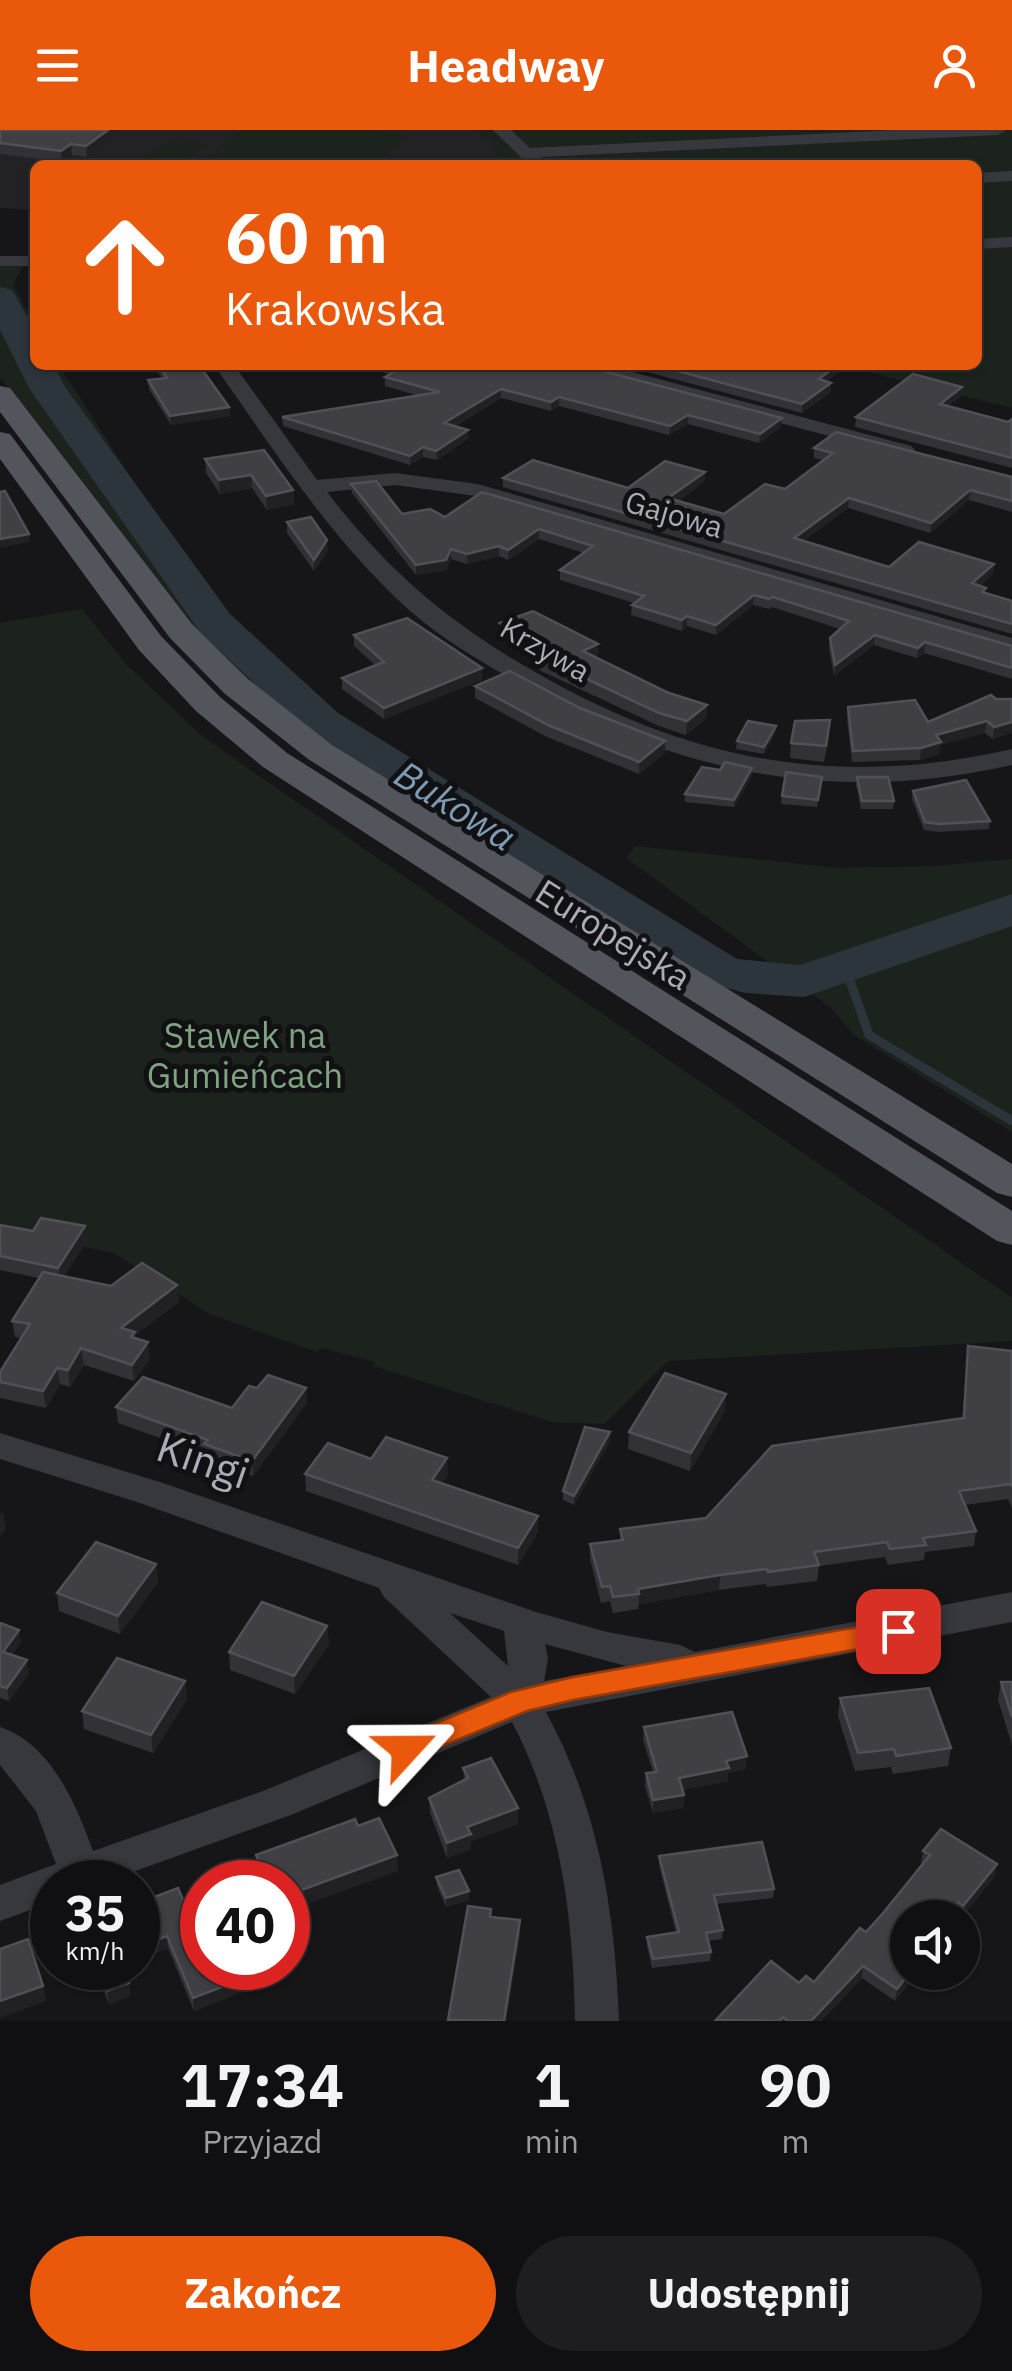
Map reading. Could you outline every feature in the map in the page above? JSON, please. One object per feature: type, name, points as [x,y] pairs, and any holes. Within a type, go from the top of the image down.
[{"type":"main road","name":"Europejska","points":[[0,394],[167,615],[208,660],[277,721],[350,772],[1012,1183]]},
{"type":"main road","name":"Europejska","points":[[0,440],[150,644],[208,704],[276,760],[1012,1231]]},
{"type":"street","points":[[501,130],[533,160]]},
{"type":"street","points":[[523,153],[998,130]]},
{"type":"street","points":[[982,178],[1012,176]]},
{"type":"street","points":[[982,244],[1012,242]]},
{"type":"street","points":[[0,261],[30,261]]},
{"type":"street","name":"Krzywa","points":[[228,370],[313,486],[386,574],[445,627],[567,700],[655,740],[746,763],[850,774],[944,770],[1012,756]]},
{"type":"street","points":[[602,370],[923,455]]},
{"type":"street","name":"Gajowa","points":[[313,486],[395,479],[478,490],[1012,646]]},
{"type":"street","name":"Kingi","points":[[0,1446],[146,1490],[521,1624],[622,1651],[718,1663]]},
{"type":"street","name":"Kingi","points":[[372,1571],[432,1617],[521,1701]]},
{"type":"street","points":[[118,1860],[293,1797],[521,1701],[1012,1607]]},
{"type":"street","points":[[521,1624],[529,1659],[521,1701],[560,1783],[580,1848],[595,1943],[597,2021]]},
{"type":"street","points":[[0,1742],[23,1761],[45,1789],[59,1860]]},
{"type":"street","points":[[0,1902],[30,1892]]},
{"type":"shaded area","points":[[0,130],[478,130],[495,144],[500,160],[30,160],[30,210],[0,208]]},
{"type":"green space","points":[[241,130],[370,130],[408,135],[380,160],[202,160]]},
{"type":"green space","points":[[478,130],[1012,130],[1012,408],[859,370],[982,370],[982,160],[500,160],[495,144]]},
{"type":"green space","points":[[170,140],[207,144],[186,160],[142,160]]},
{"type":"green space","points":[[0,266],[23,266],[13,285],[30,315],[30,370],[62,370],[167,534],[259,654],[289,682],[362,729],[334,746],[282,709],[184,618],[0,377]]},
{"type":"green space","name":"Stawek na Gumieńcach","points":[[82,609],[126,664],[203,737],[1012,1298],[1012,1341],[668,1361],[605,1424],[552,1422],[373,1366],[375,1362],[321,1348],[317,1352],[210,1314],[114,1253],[0,1230],[0,623]]},
{"type":"green space","points":[[635,846],[838,868],[935,866],[1012,859],[1012,1132],[854,1035],[830,1007],[626,858]]},
{"type":"building","points":[[0,130],[108,130],[86,146],[71,144],[61,151],[0,143]]},
{"type":"building","points":[[162,370],[203,370],[229,407],[170,416],[148,380],[167,378]]},
{"type":"building","points":[[397,370],[599,370],[782,418],[760,434],[688,415],[670,426],[559,397],[551,402],[501,389],[444,423],[468,430],[436,451],[423,447],[410,456],[282,417],[440,392],[385,377]]},
{"type":"building","points":[[674,370],[831,370],[819,379],[831,383],[802,404]]},
{"type":"building","points":[[913,374],[962,387],[940,404],[1008,422],[1012,419],[1012,458],[856,417]]},
{"type":"building","points":[[836,432],[1012,477],[1012,501],[970,490],[931,523],[849,498],[794,538],[889,567],[919,542],[994,564],[972,583],[986,588],[982,592],[1012,601],[1012,624],[503,478],[533,460],[628,488],[665,461],[705,472],[668,498],[724,514],[765,484],[785,489],[833,453],[814,448]]},
{"type":"building","points":[[264,450],[293,490],[266,496],[251,475],[219,480],[205,459]]},
{"type":"building","points":[[376,481],[402,514],[430,509],[445,517],[482,492],[1012,646],[1012,668],[925,642],[918,648],[875,635],[835,665],[830,638],[849,621],[773,597],[754,595],[716,625],[687,616],[682,620],[632,605],[644,596],[560,570],[593,546],[539,529],[508,550],[499,546],[467,554],[451,549],[446,560],[416,565],[351,484]]},
{"type":"building","points":[[5,491],[29,534],[0,539],[0,492]]},
{"type":"building","points":[[311,517],[327,540],[314,560],[287,522]]},
{"type":"building","points":[[533,611],[598,644],[583,651],[669,693],[707,705],[687,721],[659,713],[546,660],[539,656],[548,652],[500,623]]},
{"type":"building","points":[[407,618],[482,668],[384,708],[342,678],[384,662],[354,635]]},
{"type":"building","points":[[510,671],[580,708],[665,741],[639,762],[548,725],[475,686]]},
{"type":"building","points":[[991,695],[1012,699],[1012,722],[994,727],[987,721],[936,735],[941,742],[921,748],[853,751],[848,707],[915,700],[928,722]]},
{"type":"building","points":[[830,720],[826,746],[791,743],[795,721]]},
{"type":"building","points":[[748,721],[776,726],[764,747],[737,741]]},
{"type":"building","points":[[725,762],[752,768],[734,800],[685,794],[702,767],[720,770]]},
{"type":"building","points":[[786,772],[822,777],[818,800],[782,796]]},
{"type":"building","points":[[857,777],[888,777],[894,801],[862,801]]},
{"type":"building","points":[[966,780],[990,821],[925,822],[913,791]]},
{"type":"building","points":[[41,1218],[85,1226],[58,1268],[0,1256],[0,1225],[33,1231]]},
{"type":"building","points":[[142,1263],[177,1285],[121,1328],[135,1332],[131,1337],[148,1342],[132,1365],[81,1348],[68,1370],[57,1368],[43,1391],[0,1382],[0,1372],[30,1324],[12,1321],[43,1272],[111,1286]]},
{"type":"building","points":[[968,1346],[1012,1351],[1012,1487],[1011,1484],[959,1491],[976,1531],[923,1538],[926,1545],[890,1549],[887,1542],[814,1552],[819,1565],[720,1575],[638,1589],[639,1594],[613,1597],[610,1586],[602,1587],[590,1544],[623,1540],[620,1529],[706,1518],[772,1446],[964,1418]]},
{"type":"building","points":[[665,1373],[726,1394],[691,1453],[629,1432]]},
{"type":"building","points":[[268,1375],[306,1388],[252,1461],[204,1444],[208,1440],[116,1407],[143,1377],[232,1408],[249,1386],[257,1388]]},
{"type":"building","points":[[585,1427],[610,1432],[574,1496],[563,1491]]},
{"type":"building","points":[[386,1437],[447,1458],[432,1480],[538,1516],[518,1548],[305,1474],[328,1443],[371,1459]]},
{"type":"building","points":[[96,1542],[156,1564],[118,1616],[57,1593]]},
{"type":"building","points":[[262,1602],[327,1626],[294,1676],[229,1652]]},
{"type":"building","points":[[0,1623],[19,1630],[3,1652],[27,1660],[7,1688],[0,1686]]},
{"type":"building","points":[[117,1658],[185,1681],[151,1735],[82,1711]]},
{"type":"building","points":[[1001,1682],[1012,1682],[1012,1717]]},
{"type":"building","points":[[929,1688],[951,1748],[896,1756],[894,1749],[858,1753],[840,1698]]},
{"type":"building","points":[[732,1712],[747,1756],[726,1761],[729,1768],[679,1778],[684,1795],[653,1800],[646,1773],[657,1772],[644,1727]]},
{"type":"building","points":[[491,1758],[518,1808],[467,1827],[471,1834],[447,1843],[429,1798],[468,1778],[463,1768]]},
{"type":"building","points":[[379,1818],[397,1855],[310,1887],[310,1860],[258,1860],[256,1855],[355,1819],[358,1826]]},
{"type":"building","points":[[941,1829],[997,1864],[968,1900],[894,1900],[930,1855],[923,1851]]},
{"type":"building","points":[[762,1842],[774,1889],[714,1895],[723,1930],[706,1933],[711,1952],[653,1959],[647,1937],[679,1932],[659,1856]]},
{"type":"building","points":[[459,1870],[469,1891],[446,1898],[436,1877]]},
{"type":"building","points":[[178,1888],[180,1893],[180,1967],[167,1936],[160,1939],[160,1895]]},
{"type":"building","points":[[890,1905],[890,1984],[863,1966],[811,2021],[788,2021],[783,2017],[779,2021],[716,2020],[771,1961],[799,1983],[806,1976],[814,1982],[860,1928],[866,1932]]},
{"type":"building","points":[[468,1906],[491,1909],[490,1917],[520,1920],[504,2021],[448,2020]]},
{"type":"building","points":[[28,1939],[32,1990],[0,2001],[0,1949]]},
{"type":"building","points":[[190,1990],[214,1990],[193,1998]]},
{"type":"waterway","name":"Bukowa","points":[[0,297],[30,354]]},
{"type":"waterway","name":"Bukowa","points":[[38,370],[47,388],[215,623],[322,723],[719,970],[745,977],[804,981],[1012,909]]},
{"type":"waterway","points":[[845,966],[869,1035],[1012,1121]]},
{"type":"route","points":[[406,1749],[521,1701],[573,1688],[898,1631]]}]
